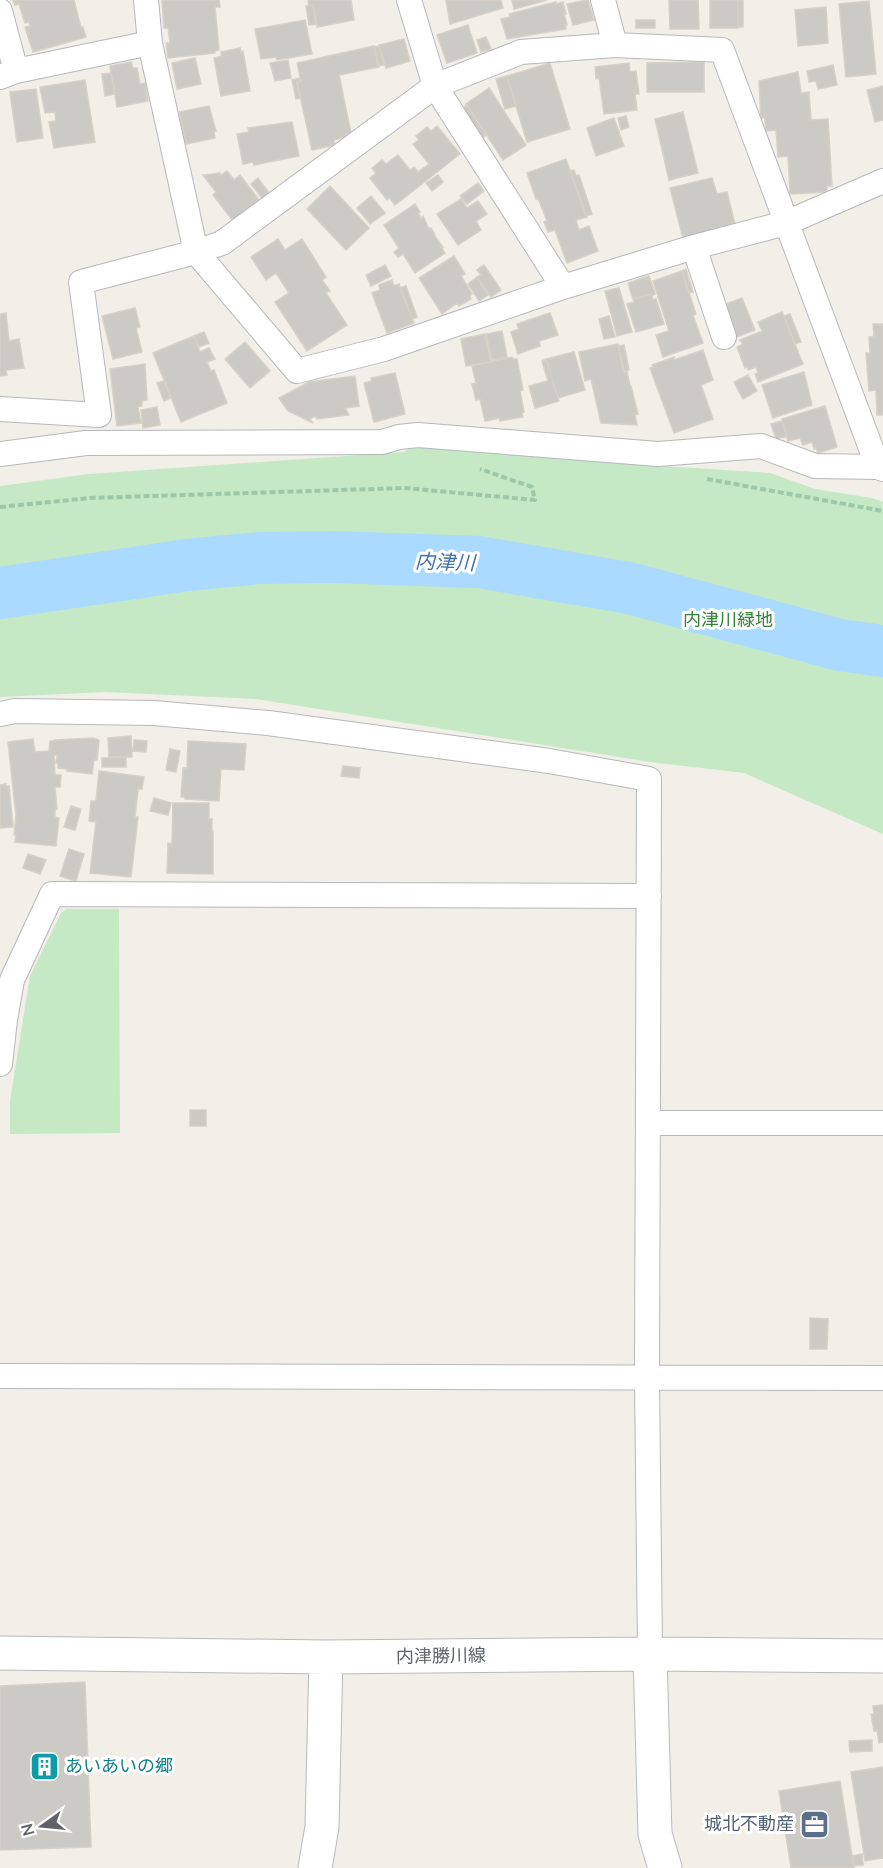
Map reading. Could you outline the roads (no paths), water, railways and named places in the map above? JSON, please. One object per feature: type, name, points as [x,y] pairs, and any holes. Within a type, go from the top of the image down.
[{"type":"main road","name":"内津勝川線","points":[[0,1653],[326,1657],[650,1654],[883,1656]]},
{"type":"main road","points":[[650,1654],[656,1834],[665,1868]]},
{"type":"main road","points":[[315,1868],[322,1827],[326,1657]]},
{"type":"street","points":[[146,0],[150,43],[196,252],[297,371],[384,349],[563,287],[694,247],[786,223],[883,181]]},
{"type":"street","points":[[409,0],[435,86],[563,287]]},
{"type":"street","points":[[603,0],[615,45]]},
{"type":"street","points":[[0,11],[8,74],[150,43]]},
{"type":"street","points":[[0,409],[99,415],[81,282],[222,243],[435,86],[521,52],[615,45],[722,50],[881,468],[815,466],[761,446],[658,454],[418,435],[382,442],[86,443],[0,454]]},
{"type":"street","points":[[694,247],[724,337]]},
{"type":"street","points":[[0,714],[15,711],[154,713],[268,723],[549,761],[649,779],[647,1377],[650,1654]]},
{"type":"street","points":[[0,1064],[12,980],[52,894],[649,896]]},
{"type":"street","points":[[649,1124],[883,1123]]},
{"type":"street","points":[[0,1376],[883,1378]]},
{"type":"waterway","name":"内津川","points":[[0,593],[187,565],[259,558],[332,557],[479,562],[629,588],[840,645],[883,651]]},
{"type":"place","name":"あいあいの郷","points":[[44,1766]]},
{"type":"place","name":"城北不動産","points":[[815,1824]]},
{"type":"park label","name":"内津川緑地","points":[[728,620]]}]
